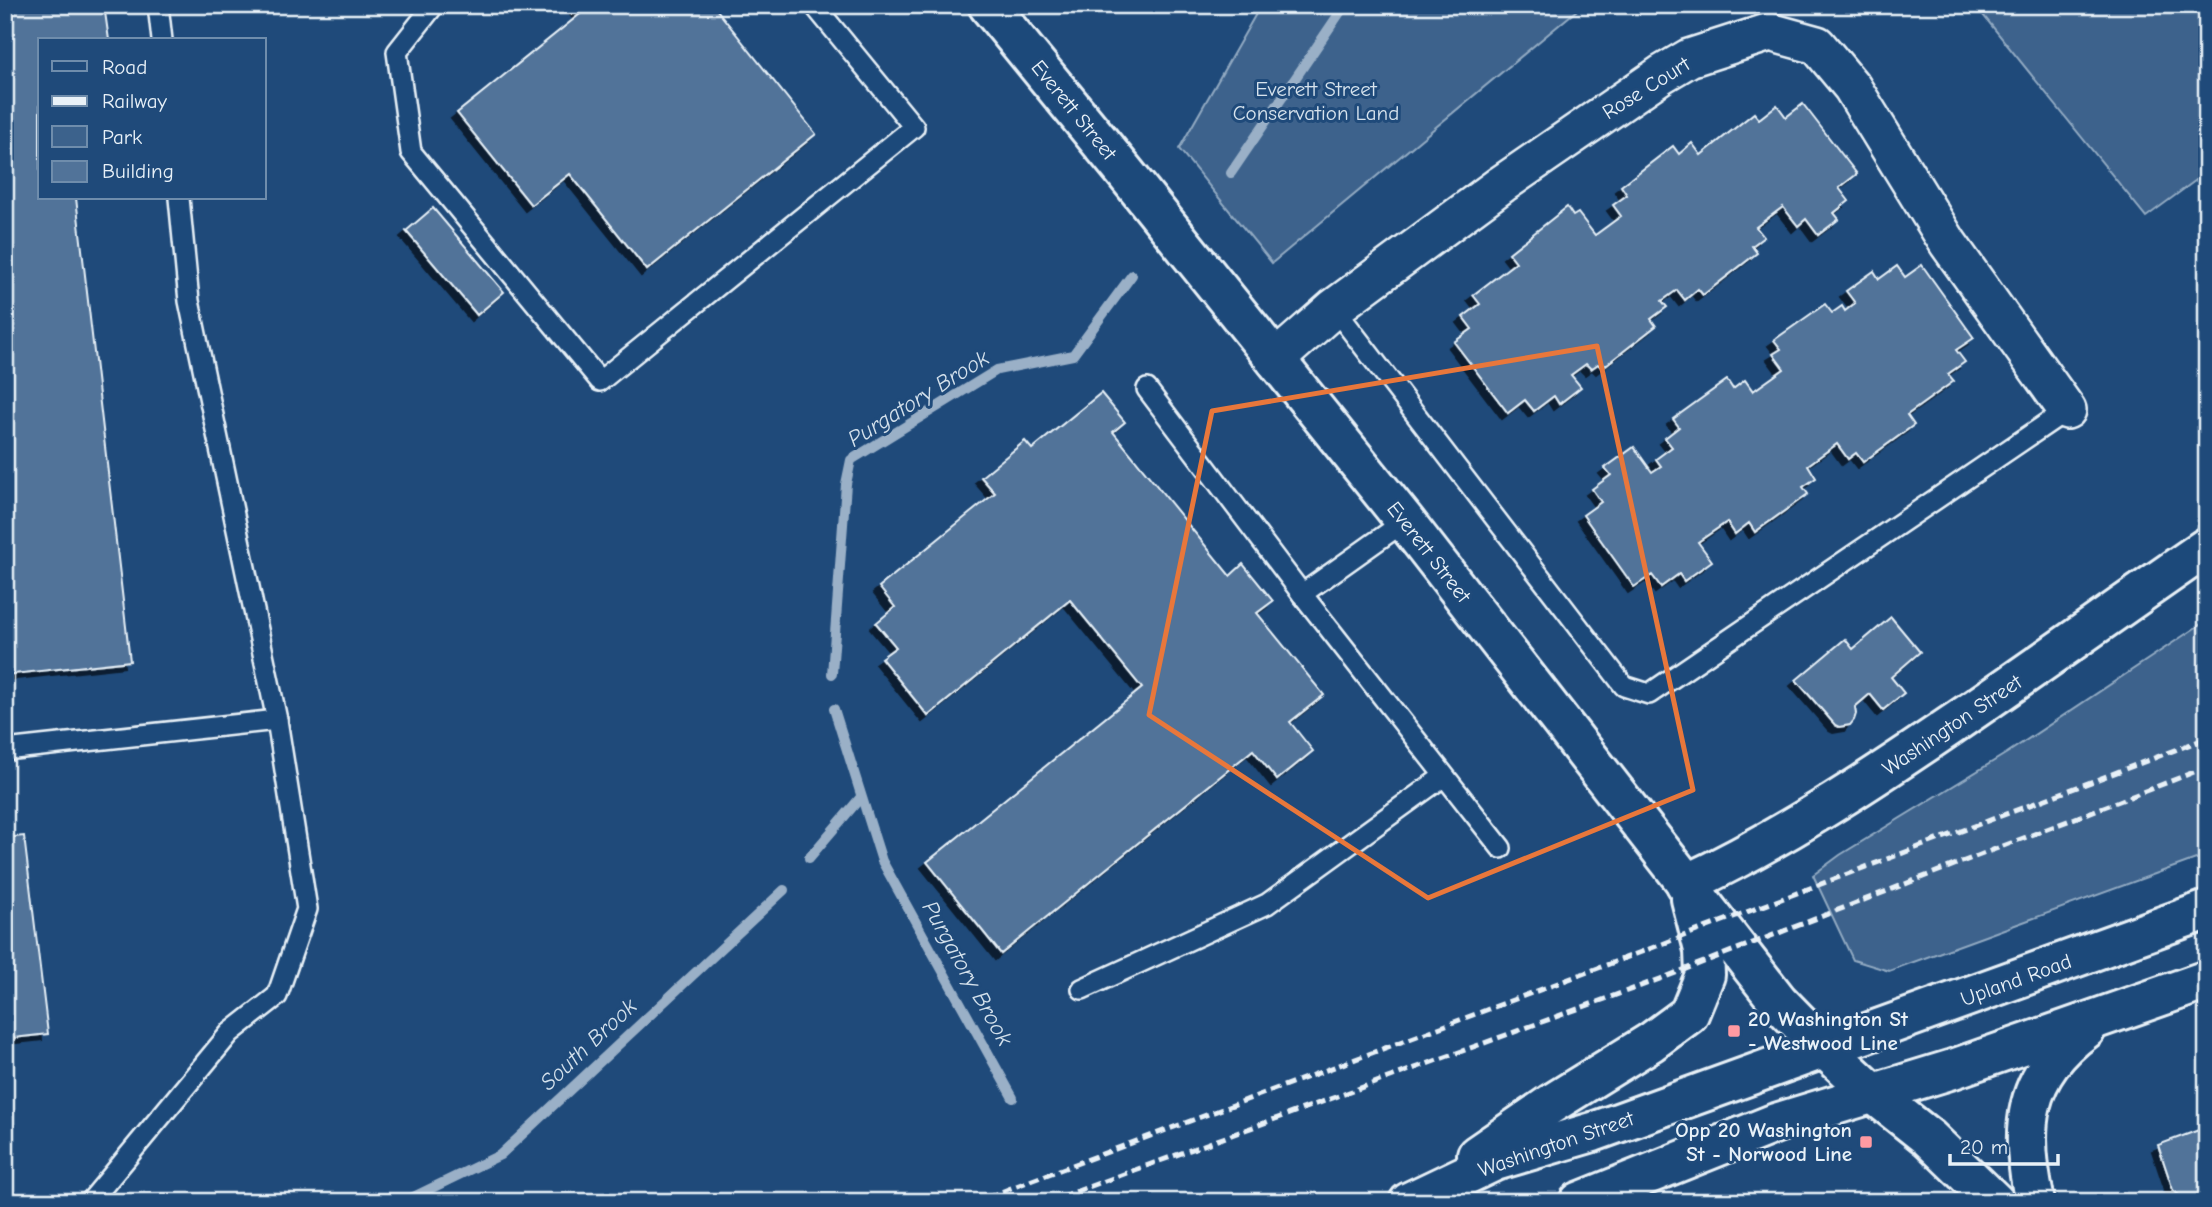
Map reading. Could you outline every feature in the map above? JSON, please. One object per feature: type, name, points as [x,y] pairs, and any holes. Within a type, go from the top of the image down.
[{"type":"main road","name":"Everett Street","points":[[988,5],[1405,521],[1778,1001],[1824,1048],[1929,1138],[1995,1202]]},
{"type":"main road","name":"Washington Street","points":[[1686,884],[1770,842],[1889,769],[2207,547]]},
{"type":"main road","points":[[1411,1201],[1551,1104],[1651,1042],[1689,1014],[1704,975],[1704,950],[1686,884]]},
{"type":"main road","name":"Upland Road","points":[[1824,1048],[2207,910]]},
{"type":"main road","points":[[1580,1202],[1776,1123],[1875,1094],[2207,980]]},
{"type":"main road","points":[[2035,1202],[2027,1135],[2027,1117],[2032,1097],[2045,1069],[2066,1044],[2102,1017]]},
{"type":"main road","name":"Washington Street","points":[[1411,1201],[1496,1161],[1593,1132],[1824,1048]]},
{"type":"street","name":"Rose Court","points":[[1275,360],[1334,308],[1502,184],[1662,74],[1689,58],[1770,32],[1817,45],[1852,87],[1948,243],[2067,410]]},
{"type":"lane","points":[[158,5],[162,38]]},
{"type":"lane","points":[[434,5],[397,52],[411,152],[600,381],[914,127],[814,5]]},
{"type":"lane","points":[[90,1202],[230,1033],[277,996],[307,909],[277,720],[189,301],[178,200]]},
{"type":"lane","points":[[1334,308],[1624,687],[1649,694],[2067,410]]},
{"type":"lane","points":[[1147,388],[1302,594],[1501,848]]},
{"type":"lane","points":[[1302,594],[1405,521]]},
{"type":"lane","points":[[5,750],[277,720]]},
{"type":"lane","points":[[1082,989],[1267,904],[1444,776]]},
{"type":"highlighted area","points":[[1597,346],[1693,790],[1428,898],[1149,715],[1212,411]]},
{"type":"green space","name":"Everett Street Conservation Land","points":[[1261,5],[1583,5],[1272,263],[1179,149]]},
{"type":"green space","points":[[1975,5],[2207,5],[2207,172],[2146,217]]},
{"type":"green space","points":[[2207,620],[2207,855],[1889,971],[1853,960],[1813,875],[1840,855],[2007,753]]},
{"type":"building","points":[[5,5],[104,5],[109,38],[38,38],[38,200],[76,200],[130,661],[5,675]]},
{"type":"building","points":[[573,5],[713,5],[816,134],[647,270],[570,174],[531,205],[457,113],[580,14]]},
{"type":"building","points":[[1803,104],[1857,174],[1839,188],[1849,201],[1834,213],[1839,219],[1818,235],[1806,219],[1798,226],[1783,207],[1756,227],[1764,237],[1752,246],[1757,253],[1703,295],[1698,289],[1685,300],[1677,290],[1662,301],[1667,307],[1651,319],[1656,326],[1602,368],[1598,364],[1591,369],[1586,364],[1571,375],[1581,387],[1559,404],[1554,396],[1534,411],[1525,400],[1508,413],[1454,342],[1472,329],[1463,317],[1480,304],[1473,295],[1516,262],[1509,253],[1567,207],[1573,216],[1578,213],[1595,235],[1621,216],[1613,205],[1627,195],[1621,186],[1673,146],[1679,154],[1692,143],[1701,155],[1754,113],[1759,119],[1777,105],[1786,117]]},
{"type":"building","points":[[433,208],[504,292],[477,315],[406,231]]},
{"type":"building","points":[[1922,265],[1974,338],[1956,350],[1965,362],[1948,374],[1954,381],[1907,415],[1914,425],[1863,462],[1856,453],[1848,459],[1837,444],[1808,465],[1816,478],[1803,487],[1808,494],[1755,532],[1749,523],[1735,534],[1727,522],[1698,542],[1712,561],[1684,581],[1679,574],[1661,587],[1652,575],[1634,587],[1583,515],[1601,502],[1592,489],[1611,475],[1605,468],[1634,447],[1652,472],[1661,466],[1656,459],[1672,447],[1665,438],[1679,427],[1673,419],[1727,380],[1733,389],[1745,380],[1753,391],[1784,369],[1773,354],[1781,349],[1774,340],[1825,304],[1832,313],[1842,306],[1845,311],[1855,303],[1846,291],[1874,271],[1879,279],[1897,266],[1905,277]]},
{"type":"building","points":[[1101,393],[1125,422],[1113,432],[1230,576],[1243,564],[1273,601],[1257,613],[1324,695],[1290,722],[1313,751],[1277,780],[1253,750],[1001,954],[927,862],[1142,688],[1070,600],[928,716],[881,658],[896,647],[876,623],[895,607],[879,587],[995,493],[981,477],[1025,441],[1032,449]]},
{"type":"building","points":[[1891,617],[1920,652],[1891,677],[1904,693],[1883,710],[1870,694],[1855,707],[1856,714],[1850,725],[1839,727],[1796,680],[1845,639],[1853,649]]},
{"type":"building","points":[[24,836],[48,1034],[5,1039],[5,838]]},
{"type":"building","points":[[2207,1127],[2207,1202],[2187,1202],[2173,1190],[2158,1145]]},
{"type":"waterway","name":"Purgatory Brook","points":[[1231,173],[1345,5]]},
{"type":"waterway","name":"Purgatory Brook","points":[[832,674],[846,484],[851,460],[997,370],[1073,355],[1132,275]]},
{"type":"waterway","name":"Purgatory Brook","points":[[834,709],[882,861],[1013,1098]]},
{"type":"waterway","name":"South Brook","points":[[809,858],[861,797]]},
{"type":"waterway","name":"South Brook","points":[[403,1202],[500,1155],[784,890]]},
{"type":"railway","points":[[974,1202],[2207,738]]},
{"type":"railway","points":[[1047,1202],[1660,979],[2207,767]]},
{"type":"place","name":"20 Washington St - Westwood Line","points":[[1734,1031]]},
{"type":"place","name":"Opp 20 Washington St - Norwood Line","points":[[1866,1142]]}]
